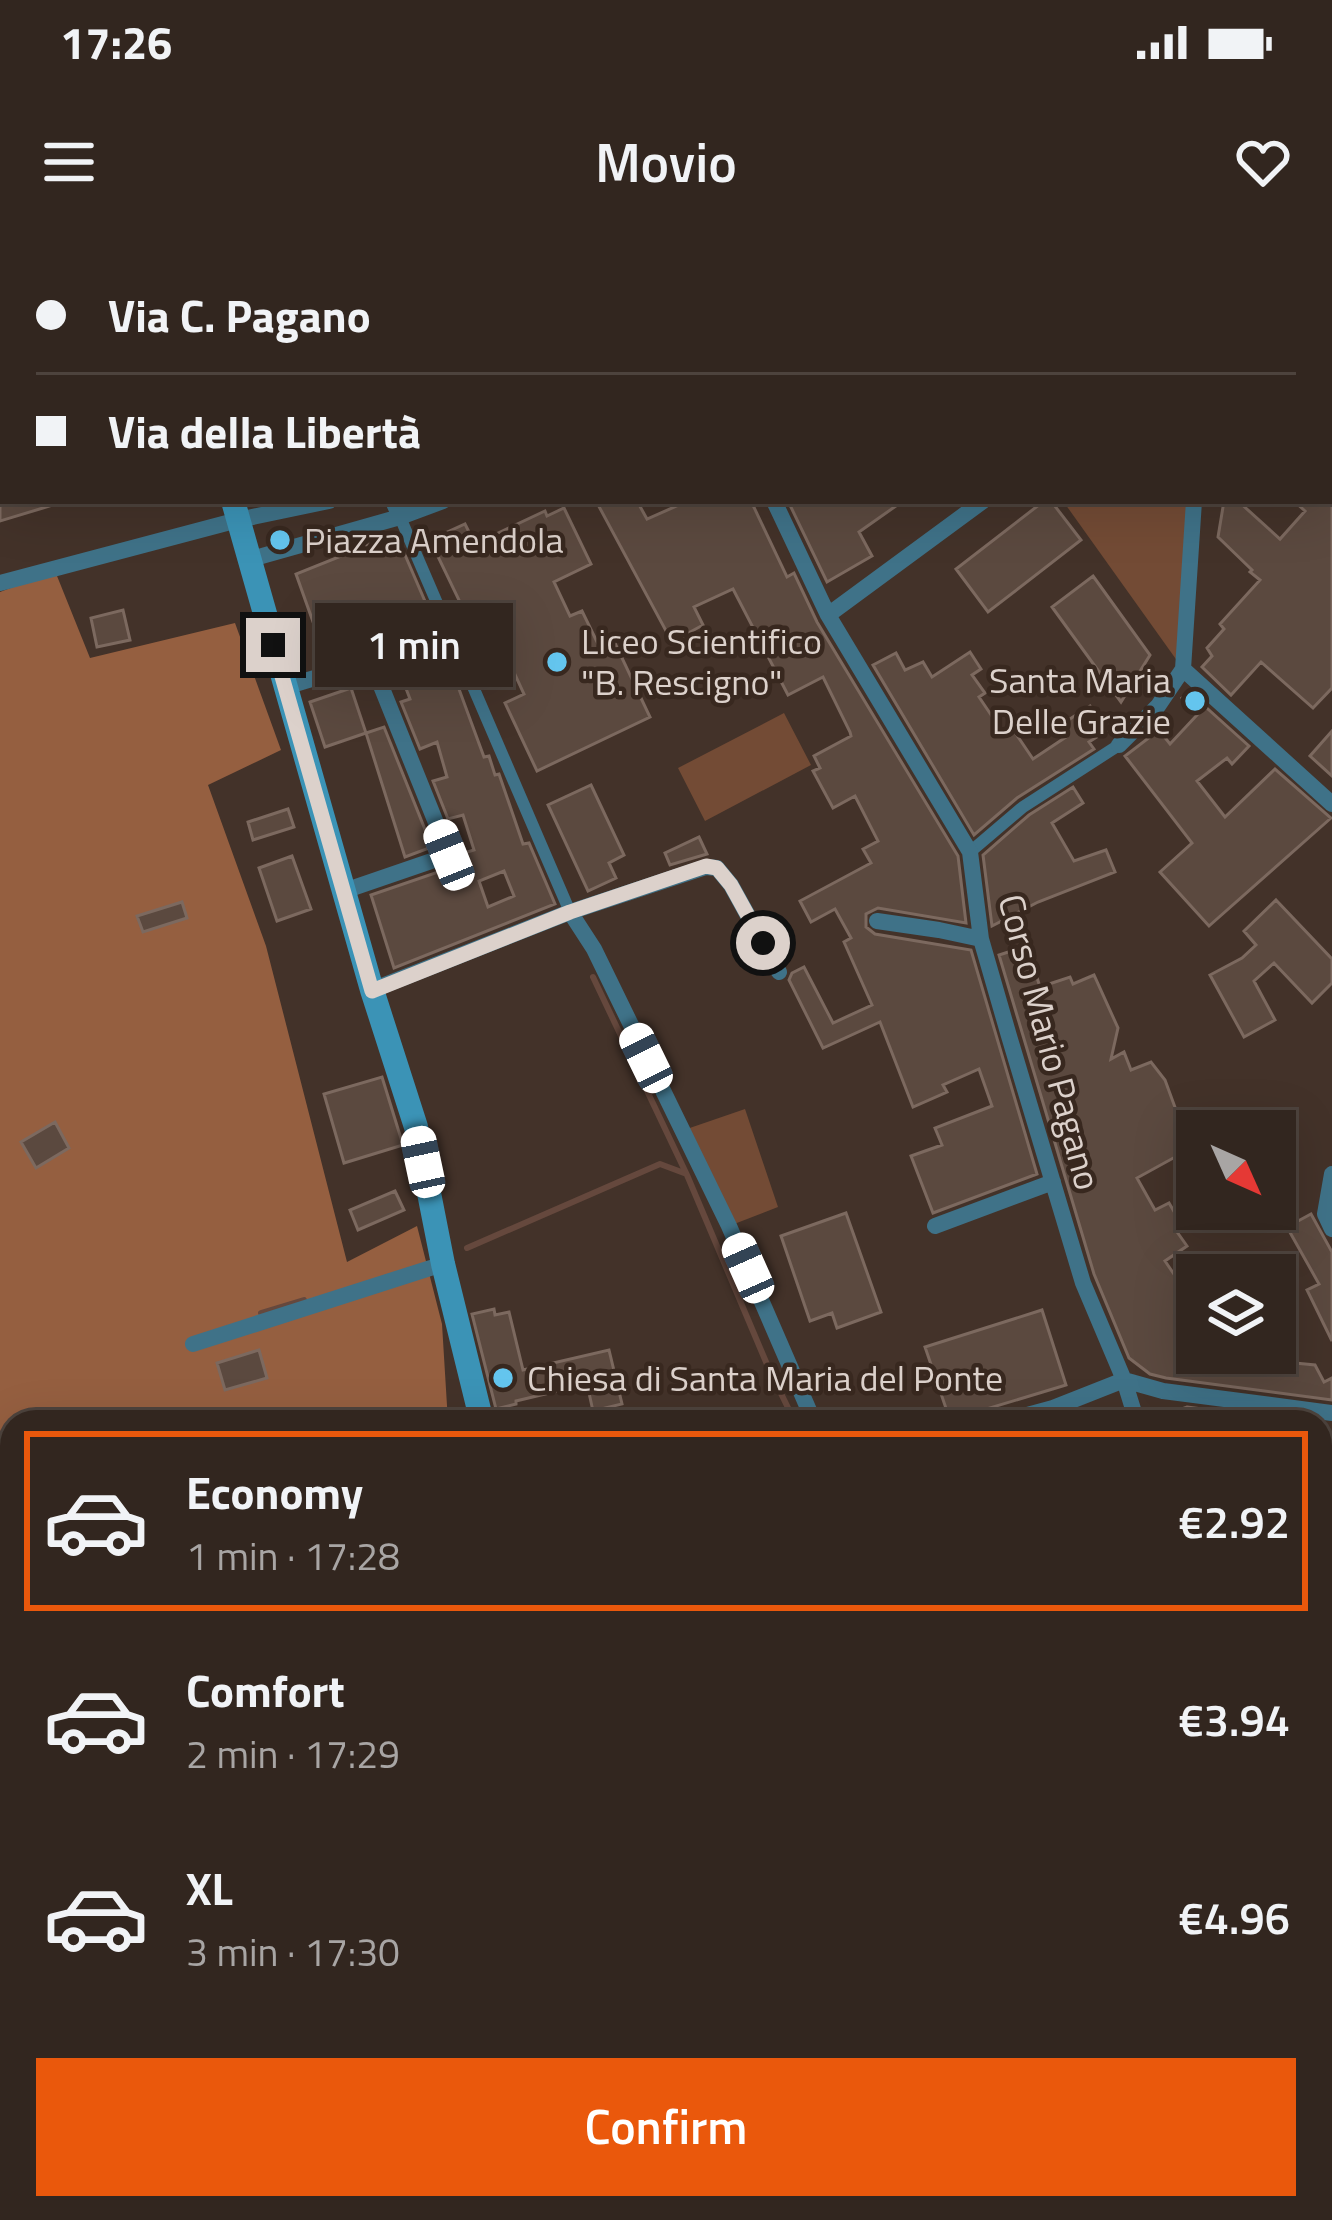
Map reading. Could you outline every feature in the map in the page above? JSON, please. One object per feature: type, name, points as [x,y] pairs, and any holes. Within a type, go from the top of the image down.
[{"type":"main road","points":[[235,511],[372,991],[416,1127],[442,1264],[479,1410]]},
{"type":"street","points":[[0,584],[235,511],[301,504]]},
{"type":"street","name":"Corso Mario Pagano","points":[[775,504],[828,615],[970,852],[981,939],[1084,1283],[1133,1410]]},
{"type":"street","points":[[828,615],[979,504]]},
{"type":"street","points":[[970,852],[1023,807],[1119,745],[1158,706],[1183,669],[1194,504]]},
{"type":"street","points":[[248,560],[396,509],[570,912],[729,1226],[809,1410]]},
{"type":"street","points":[[285,687],[371,661],[449,855],[344,891]]},
{"type":"street","points":[[1183,669],[1332,804]]},
{"type":"street","points":[[372,991],[570,912],[706,866],[717,868],[731,885],[778,972]]},
{"type":"street","points":[[877,921],[981,939]]},
{"type":"street","points":[[1332,1174],[1324,1214],[1332,1229]]},
{"type":"street","points":[[935,1226],[1053,1182]]},
{"type":"street","points":[[193,1344],[442,1264]]},
{"type":"street","points":[[1046,1410],[1124,1380],[1163,1391],[1309,1410]]},
{"type":"shaded area","points":[[1065,504],[1194,504],[1183,669]]},
{"type":"shaded area","points":[[55,571],[90,658],[235,623],[281,750],[208,785],[266,946],[347,1262],[417,1226],[442,1324],[447,1410],[0,1410],[0,592]]},
{"type":"shaded area","points":[[784,713],[811,765],[705,821],[678,768]]},
{"type":"shaded area","points":[[745,1109],[778,1207],[729,1226],[681,1131]]},
{"type":"building","points":[[0,504],[53,504],[53,505],[0,521]]},
{"type":"building","points":[[598,504],[639,504],[647,519],[681,504],[752,504],[787,577],[794,573],[817,622],[958,856],[966,923],[878,908],[866,914],[866,927],[875,934],[971,950],[1037,1174],[933,1213],[911,1156],[942,1145],[935,1128],[992,1106],[979,1069],[943,1085],[947,1092],[913,1107],[880,1022],[823,1048],[789,980],[804,967],[833,1023],[872,1005],[844,942],[851,938],[835,909],[811,922],[800,901],[871,863],[863,849],[878,841],[855,796],[833,808],[813,771],[820,768],[814,756],[851,736],[850,732],[823,677],[788,695],[733,589],[694,607],[703,625],[672,642]]},
{"type":"building","points":[[789,504],[899,504],[859,532],[872,556],[827,582]]},
{"type":"building","points":[[1040,504],[1053,504],[1081,540],[988,612],[956,569]]},
{"type":"building","points":[[1224,504],[1241,504],[1280,539],[1305,511],[1297,504],[1332,504],[1332,688],[1313,708],[1261,662],[1231,695],[1202,667],[1212,656],[1207,648],[1224,629],[1220,624],[1260,580],[1218,537]]},
{"type":"building","points":[[564,508],[591,564],[554,582],[570,616],[582,611],[600,648],[614,641],[650,717],[537,771],[505,703],[524,694],[500,642],[483,650],[430,540],[465,524],[475,544],[545,511],[547,516]]},
{"type":"building","points":[[396,534],[435,624],[428,627],[451,683],[456,681],[484,757],[489,756],[495,775],[499,774],[523,844],[529,843],[555,904],[394,968],[371,895],[453,867],[461,854],[474,850],[463,815],[448,819],[433,781],[447,777],[437,742],[420,749],[401,702],[410,699],[388,641],[327,661],[296,574]],"holes":[[[504,871],[514,896],[488,907],[479,881]]]},
{"type":"building","points":[[1093,576],[1150,655],[1121,702],[1052,607]]},
{"type":"building","points":[[123,610],[130,640],[97,647],[91,618]]},
{"type":"building","points":[[970,652],[981,669],[972,675],[985,693],[979,697],[1002,731],[1010,725],[1033,759],[1066,737],[1059,726],[1090,706],[1106,731],[1089,742],[1094,749],[1017,798],[974,835],[873,665],[896,653],[905,670],[923,662],[932,677]]},
{"type":"building","points":[[351,688],[366,733],[325,747],[310,702]]},
{"type":"building","points":[[1189,692],[1249,746],[1232,764],[1227,758],[1197,781],[1225,817],[1275,769],[1331,818],[1209,926],[1160,872],[1192,843],[1125,756],[1159,730],[1170,744],[1197,715],[1182,698]]},
{"type":"building","points":[[384,727],[432,847],[405,857],[366,733]]},
{"type":"building","points":[[1332,731],[1332,776],[1310,756]]},
{"type":"building","points":[[591,785],[624,855],[609,863],[616,878],[588,891],[548,805]]},
{"type":"building","points":[[1073,787],[1083,803],[1052,823],[1074,861],[1106,850],[1115,872],[992,926],[983,855],[1029,815]]},
{"type":"building","points":[[288,809],[294,827],[253,840],[248,822]]},
{"type":"building","points":[[699,837],[707,854],[670,865],[665,853]]},
{"type":"building","points":[[292,856],[311,909],[277,921],[259,868]]},
{"type":"building","points":[[1276,900],[1332,959],[1332,983],[1312,1003],[1274,963],[1254,981],[1275,1020],[1244,1037],[1210,975],[1256,945],[1244,931]]},
{"type":"building","points":[[182,902],[187,918],[143,932],[137,916]]},
{"type":"building","points":[[1027,946],[1040,987],[1070,977],[1073,984],[1094,975],[1118,1028],[1111,1059],[1124,1052],[1131,1070],[1151,1062],[1165,1080],[1176,1110],[1176,1157],[1137,1178],[1155,1210],[1169,1203],[1176,1215],[1175,1229],[1187,1246],[1165,1261],[1176,1277],[1176,1374],[1296,1374],[1296,1363],[1315,1365],[1324,1382],[1332,1378],[1332,1400],[1166,1378],[1150,1374],[1129,1358],[1094,1274],[999,955]]},
{"type":"building","points":[[382,1077],[403,1145],[344,1163],[324,1094]]},
{"type":"building","points":[[55,1122],[69,1148],[36,1168],[21,1142]]},
{"type":"building","points":[[395,1191],[404,1210],[358,1230],[350,1210]]},
{"type":"building","points":[[846,1213],[881,1312],[837,1328],[832,1313],[810,1321],[781,1236]]},
{"type":"building","points":[[1311,1214],[1332,1252],[1332,1341],[1307,1290],[1319,1284],[1289,1230],[1296,1230],[1296,1222]]},
{"type":"building","points":[[494,1309],[495,1315],[509,1312],[523,1370],[609,1350],[622,1404],[593,1410],[587,1384],[496,1409],[472,1314]]},
{"type":"building","points":[[1042,1310],[1066,1385],[983,1410],[947,1410],[925,1347]]},
{"type":"building","points":[[259,1350],[267,1378],[225,1390],[217,1363]]},
{"type":"waterway","points":[[593,977],[687,1175],[789,1410]]},
{"type":"waterway","points":[[467,1248],[660,1164],[684,1173]]},
{"type":"waterway","points":[[261,1313],[304,1300]]},
{"type":"place","name":"Piazza Amendola","points":[[280,540]]},
{"type":"place","name":"Liceo Scientifico \"B. Rescigno\"","points":[[557,662]]},
{"type":"place","name":"Santa Maria Delle Grazie","points":[[1195,701]]},
{"type":"place","name":"Chiesa di Santa Maria del Ponte","points":[[503,1378]]},
{"type":"route","points":[[273,645],[372,991],[570,912],[706,866],[717,868],[731,885],[763,943]]}]
